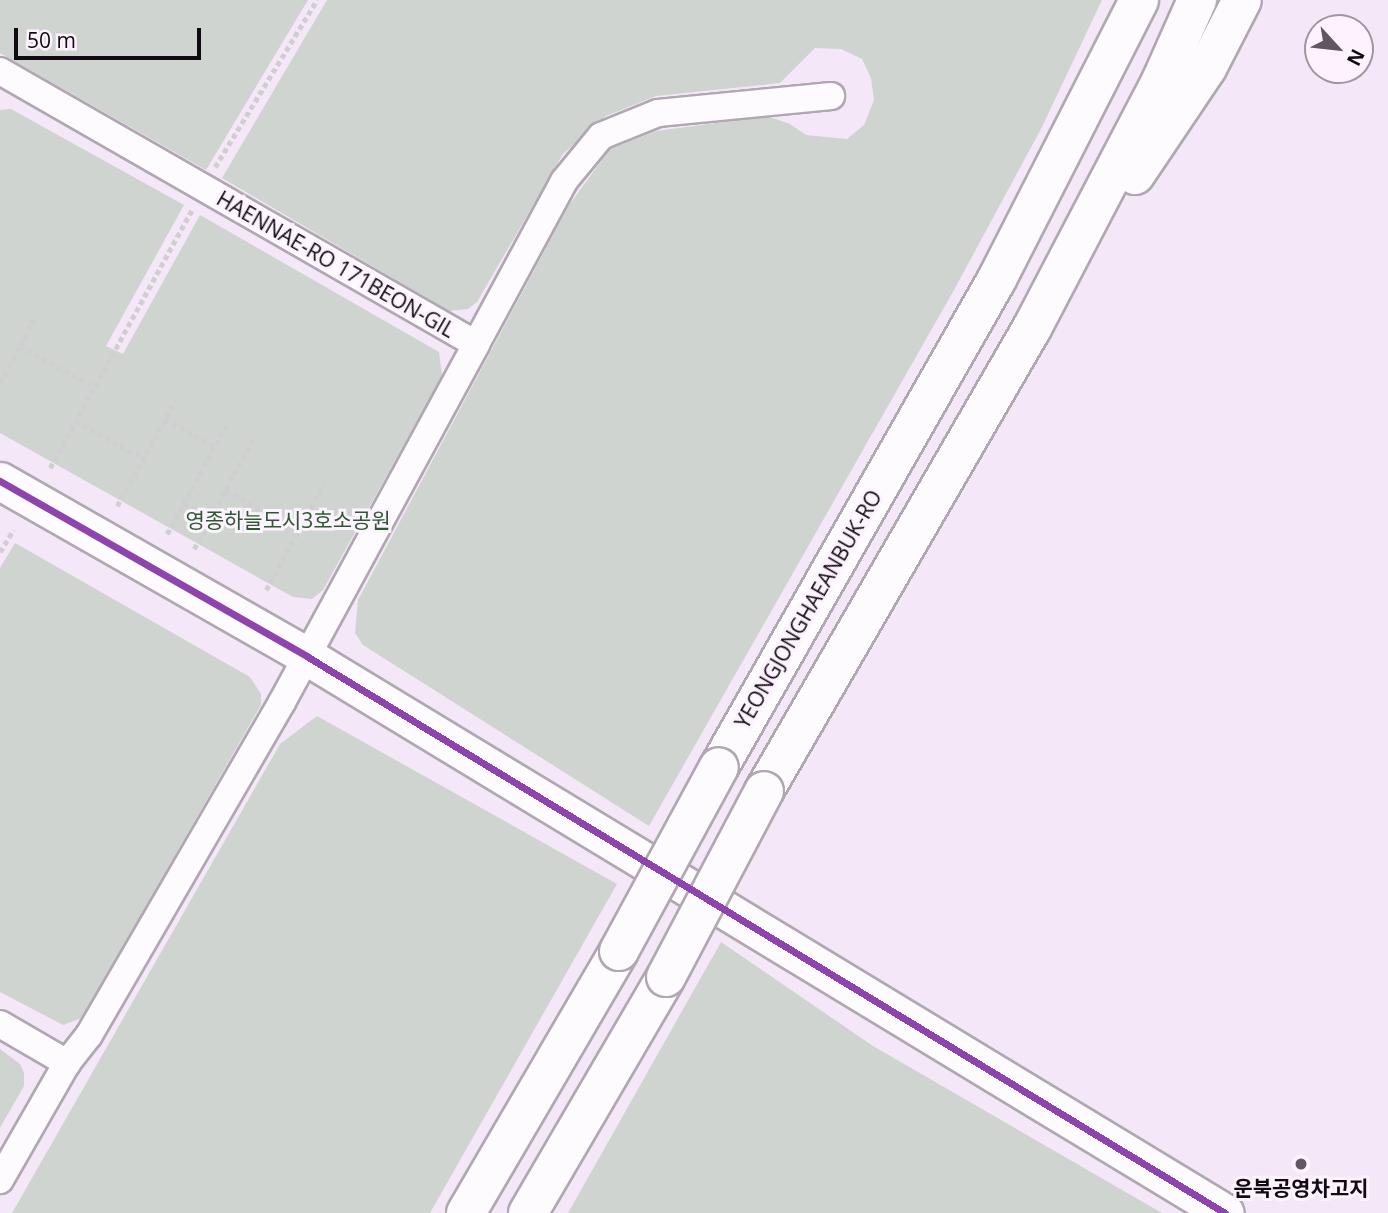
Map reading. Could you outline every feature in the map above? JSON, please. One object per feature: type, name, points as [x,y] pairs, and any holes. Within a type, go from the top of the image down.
[{"type":"highway","name":"YEONGJONGHAEANBUK-RO","points":[[466,1213],[619,951],[719,767],[997,279],[1139,0]]},
{"type":"highway","points":[[528,1213],[666,977],[764,792],[1032,328],[1160,82],[1198,0]]},
{"type":"highway","points":[[1032,328],[1208,68],[1242,0]]},
{"type":"main road","points":[[0,481],[308,657],[1225,1213]]},
{"type":"street","name":"HAENNAE-RO 171BEON-GIL","points":[[0,71],[476,344],[564,181],[601,136],[658,113],[831,96]]},
{"type":"street","points":[[0,1180],[67,1063],[89,1035],[308,657],[476,344]]},
{"type":"street","points":[[0,1024],[67,1063]]},
{"type":"path","points":[[211,174],[317,0]]},
{"type":"path","points":[[50,468],[194,206]]},
{"type":"path","points":[[0,383],[36,315]]},
{"type":"path","points":[[20,346],[94,387]]},
{"type":"path","points":[[117,506],[176,399]]},
{"type":"path","points":[[165,419],[214,446]]},
{"type":"path","points":[[76,421],[144,458]]},
{"type":"path","points":[[167,534],[226,426]]},
{"type":"path","points":[[194,549],[253,439]]},
{"type":"path","points":[[266,590],[324,484]]},
{"type":"path","points":[[226,490],[298,531]]},
{"type":"path","points":[[184,503],[211,518]]},
{"type":"path","points":[[310,509],[351,531]]},
{"type":"path","points":[[0,552],[13,530]]},
{"type":"green space","points":[[0,0],[308,0],[206,170],[0,53]]},
{"type":"green space","points":[[327,0],[1102,0],[1042,127],[954,290],[649,826],[363,645],[355,633],[358,600],[569,205],[610,149],[656,131],[767,116],[790,124],[806,135],[847,139],[864,125],[874,100],[871,78],[862,59],[841,49],[815,48],[780,83],[656,96],[606,116],[563,154],[477,302],[468,309],[449,311],[222,178]]},
{"type":"green space","name":"영종하늘도시3호소공원","points":[[11,109],[184,205],[106,346],[123,354],[200,215],[439,352],[442,376],[323,590],[312,599],[293,597],[0,433],[0,110]]},
{"type":"green space","points":[[15,543],[250,677],[261,694],[261,705],[82,1018],[63,1025],[0,992],[0,568]]},
{"type":"green space","points":[[317,716],[617,884],[430,1213],[12,1213],[280,744]]},
{"type":"green space","points":[[721,942],[873,1046],[1162,1213],[568,1213]]},
{"type":"green space","points":[[0,1049],[20,1064],[24,1073],[24,1086],[0,1128]]},
{"type":"transit line","points":[[0,481],[308,657],[1225,1213]]},
{"type":"place","name":"운북공영차고지","points":[[1301,1164]]}]
